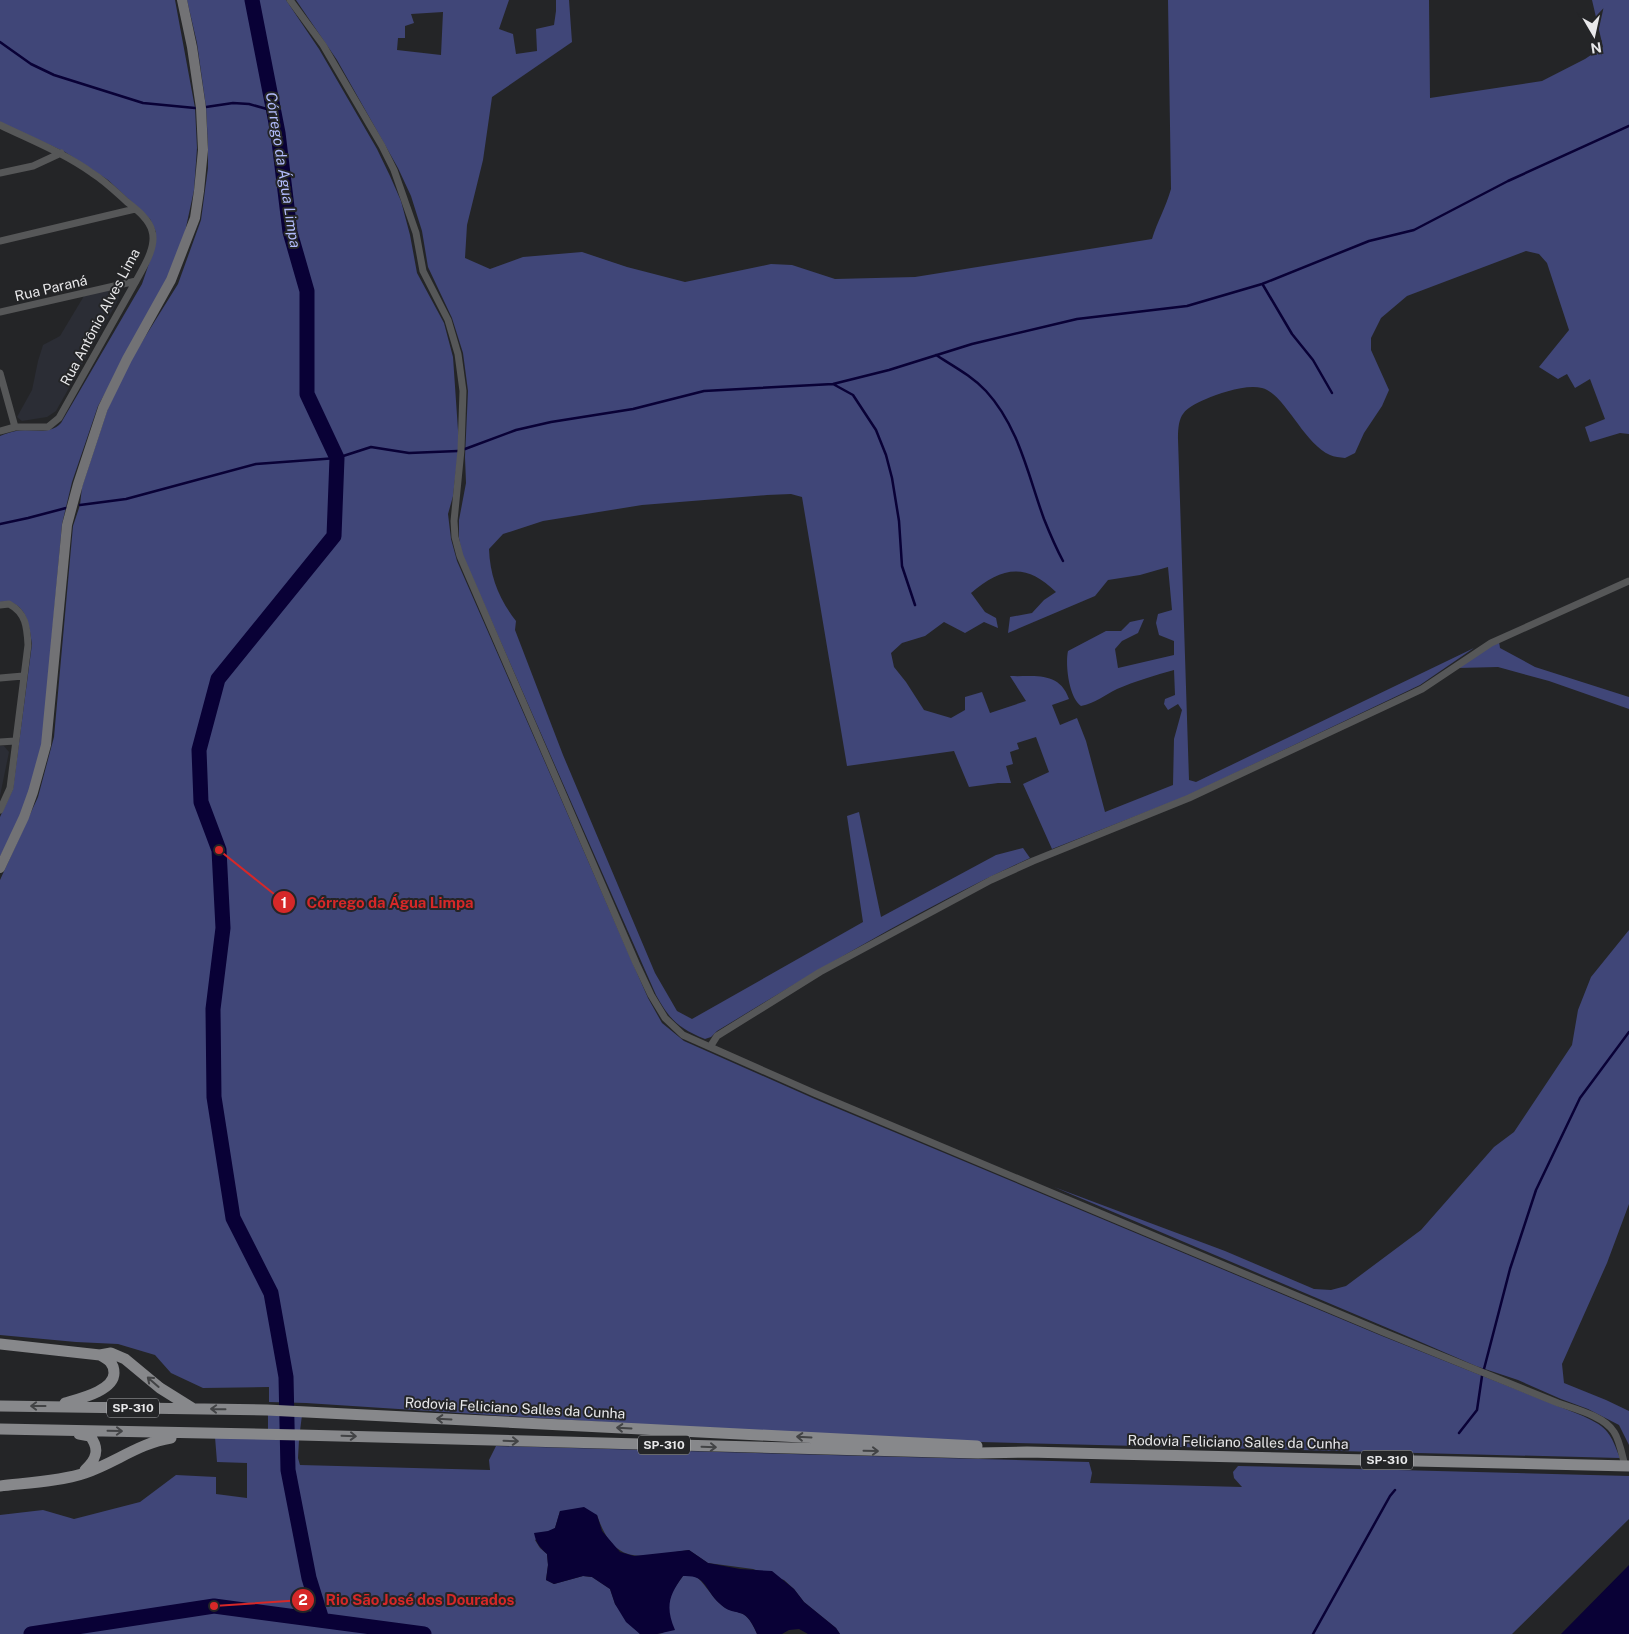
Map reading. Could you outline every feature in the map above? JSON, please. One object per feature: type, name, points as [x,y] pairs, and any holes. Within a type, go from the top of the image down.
[{"type":"main road","points":[[0,868],[34,792],[46,744],[66,525],[78,484],[103,408],[127,359],[171,280],[195,218],[203,150],[201,108],[192,47],[182,0]]},
{"type":"main road","points":[[0,1344],[100,1355],[111,1353],[125,1359],[160,1388],[193,1409]]},
{"type":"main road","points":[[58,1406],[98,1392],[111,1382],[114,1376],[113,1365],[109,1360],[100,1355]]},
{"type":"main road","name":"Rodovia Feliciano Salles da Cunha","points":[[0,1406],[267,1410],[981,1446],[1027,1452]]},
{"type":"main road","name":"Rodovia Feliciano Salles da Cunha","points":[[0,1430],[300,1434],[722,1447],[1627,1466]]},
{"type":"main road","points":[[48,1430],[90,1436],[96,1444],[96,1458],[91,1465],[70,1477]]},
{"type":"main road","points":[[0,1486],[70,1477],[85,1473],[157,1440],[213,1433]]},
{"type":"street","points":[[290,0],[323,45],[394,170],[416,233],[423,271],[448,320],[458,354],[463,392],[461,450],[454,521],[455,537],[460,556],[651,995],[665,1018],[674,1028],[683,1035],[710,1047],[1383,1332],[1585,1413],[1608,1424],[1615,1434],[1627,1466]]},
{"type":"street","name":"Rua Antônio Alves Lima","points":[[0,126],[61,153],[104,181],[148,221],[153,232],[152,244],[146,263],[59,418],[48,427],[15,428],[0,431]]},
{"type":"street","points":[[0,173],[33,166],[61,153]]},
{"type":"street","points":[[0,240],[135,209]]},
{"type":"street","name":"Rua Paraná","points":[[0,312],[136,281]]},
{"type":"street","points":[[0,373],[15,428]]},
{"type":"street","points":[[710,1047],[717,1036],[820,972],[991,880],[1032,861],[1189,798],[1422,689],[1491,643],[1629,581]]},
{"type":"street","points":[[0,605],[8,604],[21,613],[27,626],[28,645],[10,788],[0,810]]},
{"type":"street","points":[[0,678],[23,676]]},
{"type":"street","points":[[0,742],[15,741]]},
{"type":"shaded area","points":[[0,0],[175,0],[195,108],[197,148],[194,190],[185,232],[169,277],[98,406],[72,482],[62,524],[43,736],[38,768],[21,815],[0,857],[0,817],[13,789],[32,644],[25,614],[16,604],[0,602],[0,436],[22,430],[40,431],[51,429],[61,423],[142,284],[155,246],[156,232],[150,219],[108,180],[65,152],[0,122]]},
{"type":"shaded area","points":[[187,0],[286,0],[319,49],[377,149],[390,176],[401,201],[417,273],[444,323],[453,357],[459,445],[453,496],[448,514],[451,539],[457,561],[648,998],[662,1023],[684,1041],[815,1099],[1382,1336],[1583,1416],[1608,1432],[1620,1458],[981,1442],[710,1429],[269,1402],[269,1387],[203,1388],[171,1373],[155,1355],[118,1344],[0,1335],[0,880],[38,797],[54,737],[73,526],[80,505],[82,487],[108,408],[130,361],[178,284],[201,220],[208,168],[206,107],[197,43]]},
{"type":"shaded area","points":[[296,0],[509,0],[499,29],[513,34],[516,54],[537,51],[536,29],[554,25],[556,0],[569,0],[572,42],[492,97],[483,160],[467,225],[465,258],[490,269],[523,257],[582,252],[627,267],[685,282],[771,264],[792,265],[835,279],[915,277],[1152,239],[1171,189],[1168,0],[1429,0],[1430,98],[1542,81],[1585,59],[1603,47],[1592,0],[1629,0],[1629,434],[1620,433],[1590,442],[1585,427],[1605,419],[1590,379],[1575,388],[1567,374],[1558,379],[1539,367],[1569,330],[1547,263],[1539,254],[1526,251],[1407,296],[1381,318],[1371,338],[1371,350],[1389,390],[1382,406],[1364,433],[1355,453],[1345,458],[1332,456],[1320,449],[1279,399],[1262,388],[1248,387],[1226,392],[1206,399],[1187,409],[1183,413],[1179,424],[1178,439],[1189,780],[1196,782],[1474,648],[1420,685],[1187,796],[1052,849],[1023,784],[1049,772],[1036,737],[1017,743],[1019,749],[1010,752],[1013,764],[1006,766],[1011,783],[969,787],[954,751],[847,766],[802,497],[791,494],[767,495],[642,505],[543,521],[503,534],[489,549],[491,569],[500,596],[516,621],[515,630],[563,755],[655,973],[677,1011],[692,1019],[863,922],[847,816],[859,812],[881,917],[996,855],[1023,848],[1030,858],[910,918],[705,1039],[681,1027],[666,1011],[656,995],[462,554],[459,538],[459,520],[466,483],[465,457],[468,391],[463,353],[452,318],[428,267],[422,231],[411,196],[398,168],[337,60]],"holes":[[[443,12],[441,55],[397,50],[398,38],[405,38],[405,26],[414,23],[411,14]],[[1168,567],[1172,610],[1158,614],[1156,623],[1159,635],[1174,641],[1174,655],[1118,668],[1115,649],[1122,641],[1138,633],[1144,619],[1130,622],[1121,631],[1106,631],[1068,651],[1069,680],[1073,696],[1081,706],[1124,686],[1174,670],[1175,695],[1165,699],[1164,704],[1168,710],[1178,704],[1182,710],[1174,739],[1173,785],[1105,812],[1086,741],[1077,718],[1060,725],[1052,705],[1069,699],[1065,690],[1059,684],[1045,677],[1010,676],[1026,701],[990,713],[982,692],[965,697],[965,710],[951,718],[924,710],[894,667],[891,653],[902,643],[925,636],[944,622],[965,633],[984,622],[998,628],[996,618],[985,612],[971,593],[982,584],[1003,573],[1024,572],[1045,582],[1056,592],[1044,600],[1032,613],[1010,617],[1008,633],[1095,596],[1108,580],[1140,575]]]},
{"type":"shaded area","points":[[111,289],[116,291],[119,297],[116,304],[56,411],[47,417],[22,421],[17,417],[32,390],[43,345],[60,336],[84,296]]},
{"type":"shaded area","points":[[1499,642],[1500,648],[1535,667],[1629,697],[1629,709],[1549,681],[1498,667],[1457,668],[1492,644]]},
{"type":"shaded area","points":[[0,746],[4,746],[9,752],[0,796]]},
{"type":"shaded area","points":[[1629,930],[1629,1204],[1607,1263],[1562,1364],[1564,1383],[1629,1411],[1629,1445],[1619,1425],[1588,1409],[1518,1380],[1476,1366],[1054,1187],[1225,1251],[1314,1289],[1331,1290],[1346,1286],[1421,1230],[1494,1147],[1514,1132],[1572,1045],[1578,1010],[1591,977]]},
{"type":"shaded area","points":[[268,1412],[302,1415],[300,1431],[268,1431]]},
{"type":"shaded area","points":[[215,1437],[299,1440],[298,1458],[300,1465],[490,1470],[489,1460],[496,1446],[1089,1462],[1092,1473],[1090,1483],[1242,1487],[1234,1478],[1233,1472],[1238,1466],[1629,1476],[1629,1519],[1512,1634],[840,1634],[836,1628],[804,1602],[784,1580],[753,1569],[708,1563],[689,1550],[658,1555],[632,1555],[612,1544],[604,1532],[597,1515],[560,1511],[555,1528],[535,1540],[547,1554],[546,1580],[554,1584],[583,1576],[592,1577],[610,1589],[615,1604],[640,1634],[0,1634],[0,1515],[43,1510],[74,1519],[140,1502],[176,1475],[216,1477],[216,1494],[247,1498],[247,1463],[217,1462]]},
{"type":"shaded area","points":[[584,1507],[597,1515],[602,1531],[620,1552],[634,1556],[689,1550],[708,1563],[740,1569],[772,1571],[794,1589],[804,1602],[836,1628],[840,1634],[808,1634],[799,1629],[789,1630],[782,1634],[757,1634],[748,1618],[725,1608],[714,1598],[701,1580],[691,1576],[683,1576],[674,1589],[669,1608],[675,1630],[657,1634],[640,1634],[626,1622],[615,1604],[610,1589],[592,1577],[583,1576],[554,1584],[546,1580],[547,1554],[542,1550],[534,1533],[555,1528],[560,1511]]},
{"type":"shaded area","points":[[1629,1565],[1629,1634],[1561,1634]]},
{"type":"shaded area","points":[[694,1575],[724,1607],[739,1612],[748,1618],[757,1634],[657,1634],[663,1633],[670,1620],[668,1604],[673,1590],[683,1576]]},
{"type":"waterway","name":"Córrego da Água Limpa","points":[[252,0],[278,133],[290,232],[307,291],[307,394],[337,458],[334,536],[218,679],[199,750],[201,802],[219,850],[223,928],[213,1009],[214,1097],[233,1218],[271,1293],[286,1377],[288,1470],[309,1578],[322,1620]]},
{"type":"waterway","points":[[0,42],[31,64],[54,75],[143,103],[195,108]]},
{"type":"waterway","points":[[206,107],[233,103],[249,104],[274,111]]},
{"type":"waterway","points":[[465,449],[516,430],[551,422],[633,409],[704,391],[833,384],[889,370],[972,344],[1077,319],[1187,306],[1262,284],[1369,241],[1414,230],[1508,181],[1629,126]]},
{"type":"waterway","points":[[1263,285],[1292,334],[1313,360],[1332,393]]},
{"type":"waterway","points":[[936,355],[981,386],[1007,420],[1021,452],[1044,519],[1063,561]]},
{"type":"waterway","points":[[833,384],[853,395],[876,430],[886,455],[899,521],[902,566],[915,605]]},
{"type":"waterway","points":[[80,505],[126,499],[256,464],[337,458],[371,447],[409,453],[458,451]]},
{"type":"waterway","points":[[0,524],[66,508]]},
{"type":"waterway","points":[[1484,1369],[1510,1269],[1536,1190],[1580,1098],[1629,1032]]},
{"type":"waterway","points":[[1459,1433],[1477,1410],[1482,1376]]},
{"type":"waterway","points":[[1313,1634],[1395,1490]]},
{"type":"waterway","points":[[31,1634],[214,1606],[424,1634]]},
{"type":"place","name":"Córrego da Água Limpa","points":[[219,850]]},
{"type":"place","name":"Rio São José dos Dourados","points":[[214,1606]]}]
